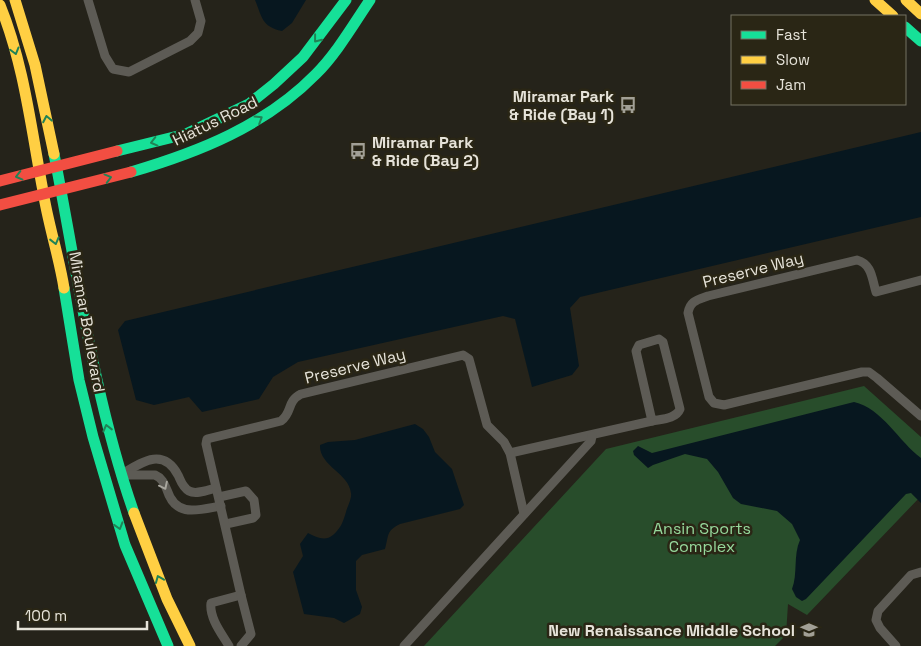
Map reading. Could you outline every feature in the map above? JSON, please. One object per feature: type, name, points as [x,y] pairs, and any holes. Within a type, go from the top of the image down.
[{"type":"street","name":"Miramar Boulevard","points":[[15,0],[24,24],[40,85],[86,332],[108,432],[143,539],[178,624],[190,646]]},
{"type":"street","points":[[88,0],[105,56],[113,69],[129,72],[190,42],[198,32],[201,21],[195,0]]},
{"type":"street","name":"Hiatus Road","points":[[0,181],[186,134],[249,104],[303,58],[346,0]]},
{"type":"street","name":"Hiatus Road","points":[[0,205],[190,154],[256,121],[286,101],[315,74],[370,0]]},
{"type":"street","points":[[875,0],[892,15]]},
{"type":"street","points":[[906,0],[921,14]]},
{"type":"street","name":"Miramar Boulevard","points":[[0,4],[9,27],[25,88],[43,194],[59,257],[79,380],[93,437],[125,545],[166,642]]},
{"type":"street","points":[[333,19],[349,30]]},
{"type":"street","points":[[906,28],[921,41]]},
{"type":"street","name":"Preserve Way","points":[[921,280],[876,292],[869,267],[864,262],[857,260],[708,296],[694,301],[689,307],[688,313],[709,397],[714,403],[724,405],[862,372],[869,372],[921,416]]},
{"type":"street","points":[[510,453],[592,436],[675,416],[678,414],[680,409],[663,342],[660,339],[638,345],[636,351],[652,421]]},
{"type":"street","name":"Preserve Way","points":[[241,646],[251,634],[206,444],[207,439],[281,421],[289,413],[291,402],[301,394],[464,355],[470,359],[489,428],[504,442],[510,453],[524,514]]},
{"type":"street","points":[[404,646],[591,441],[592,436]]},
{"type":"street","points":[[121,475],[143,461],[155,458],[164,460],[172,466],[182,484],[190,492],[199,492],[219,497]]},
{"type":"street","points":[[121,475],[155,475],[160,477],[164,482],[170,500],[177,507],[186,510],[219,497],[246,491],[254,500],[256,515],[253,518],[226,524]]},
{"type":"street","points":[[896,646],[886,636],[876,620],[878,611],[911,575],[921,572]]},
{"type":"street","points":[[229,646],[215,623],[210,607],[211,603],[241,595]]},
{"type":"green space","name":"Ansin Sports Complex","points":[[864,386],[921,437],[921,496],[807,615],[788,604],[786,635],[775,646],[424,646],[606,449]]},
{"type":"water","points":[[255,0],[306,0],[292,23],[282,31],[267,24],[261,16]]},
{"type":"water","points":[[921,132],[921,217],[580,297],[570,308],[579,366],[572,375],[532,387],[515,319],[503,316],[298,362],[273,377],[259,399],[202,412],[189,397],[154,405],[136,400],[118,330],[125,321]]},
{"type":"water","points":[[854,402],[864,405],[882,418],[921,458],[921,503],[911,493],[906,494],[802,601],[796,597],[792,589],[800,540],[792,524],[777,511],[741,504],[733,498],[718,472],[707,459],[685,454],[648,468],[634,455],[633,451],[638,446],[652,453]]},
{"type":"water","points":[[415,424],[423,429],[429,437],[435,452],[452,469],[464,505],[460,509],[400,524],[390,531],[385,549],[362,555],[356,561],[356,590],[362,607],[360,614],[344,623],[334,618],[304,614],[293,572],[303,556],[300,544],[308,533],[317,537],[327,538],[336,532],[343,522],[351,495],[345,480],[324,459],[320,445],[328,442],[355,440]]},
{"type":"traffic: fast","points":[[117,151],[186,134],[249,104],[303,57],[346,0]]},
{"type":"traffic: fast","points":[[131,172],[206,146],[253,123],[275,108],[296,92],[324,66],[370,0]]},
{"type":"traffic: fast","points":[[906,28],[921,41]]},
{"type":"traffic: fast","points":[[54,154],[97,380],[120,469],[134,513]]},
{"type":"traffic: fast","points":[[64,288],[79,380],[93,437],[125,545],[168,646]]},
{"type":"traffic: slow","points":[[15,0],[35,65],[54,154]]},
{"type":"traffic: slow","points":[[875,0],[892,15]]},
{"type":"traffic: slow","points":[[906,0],[921,14]]},
{"type":"traffic: slow","points":[[0,5],[21,73],[45,203],[64,288]]},
{"type":"traffic: slow","points":[[134,513],[167,599],[190,646]]},
{"type":"traffic: jam","points":[[0,181],[117,151]]},
{"type":"traffic: jam","points":[[0,205],[131,172]]},
{"type":"place","name":"Miramar Park & Ride (Bay 1)","points":[[628,105]]},
{"type":"place","name":"Miramar Park & Ride (Bay 2)","points":[[358,151]]},
{"type":"place","name":"New Renaissance Middle School","points":[[809,630]]}]
